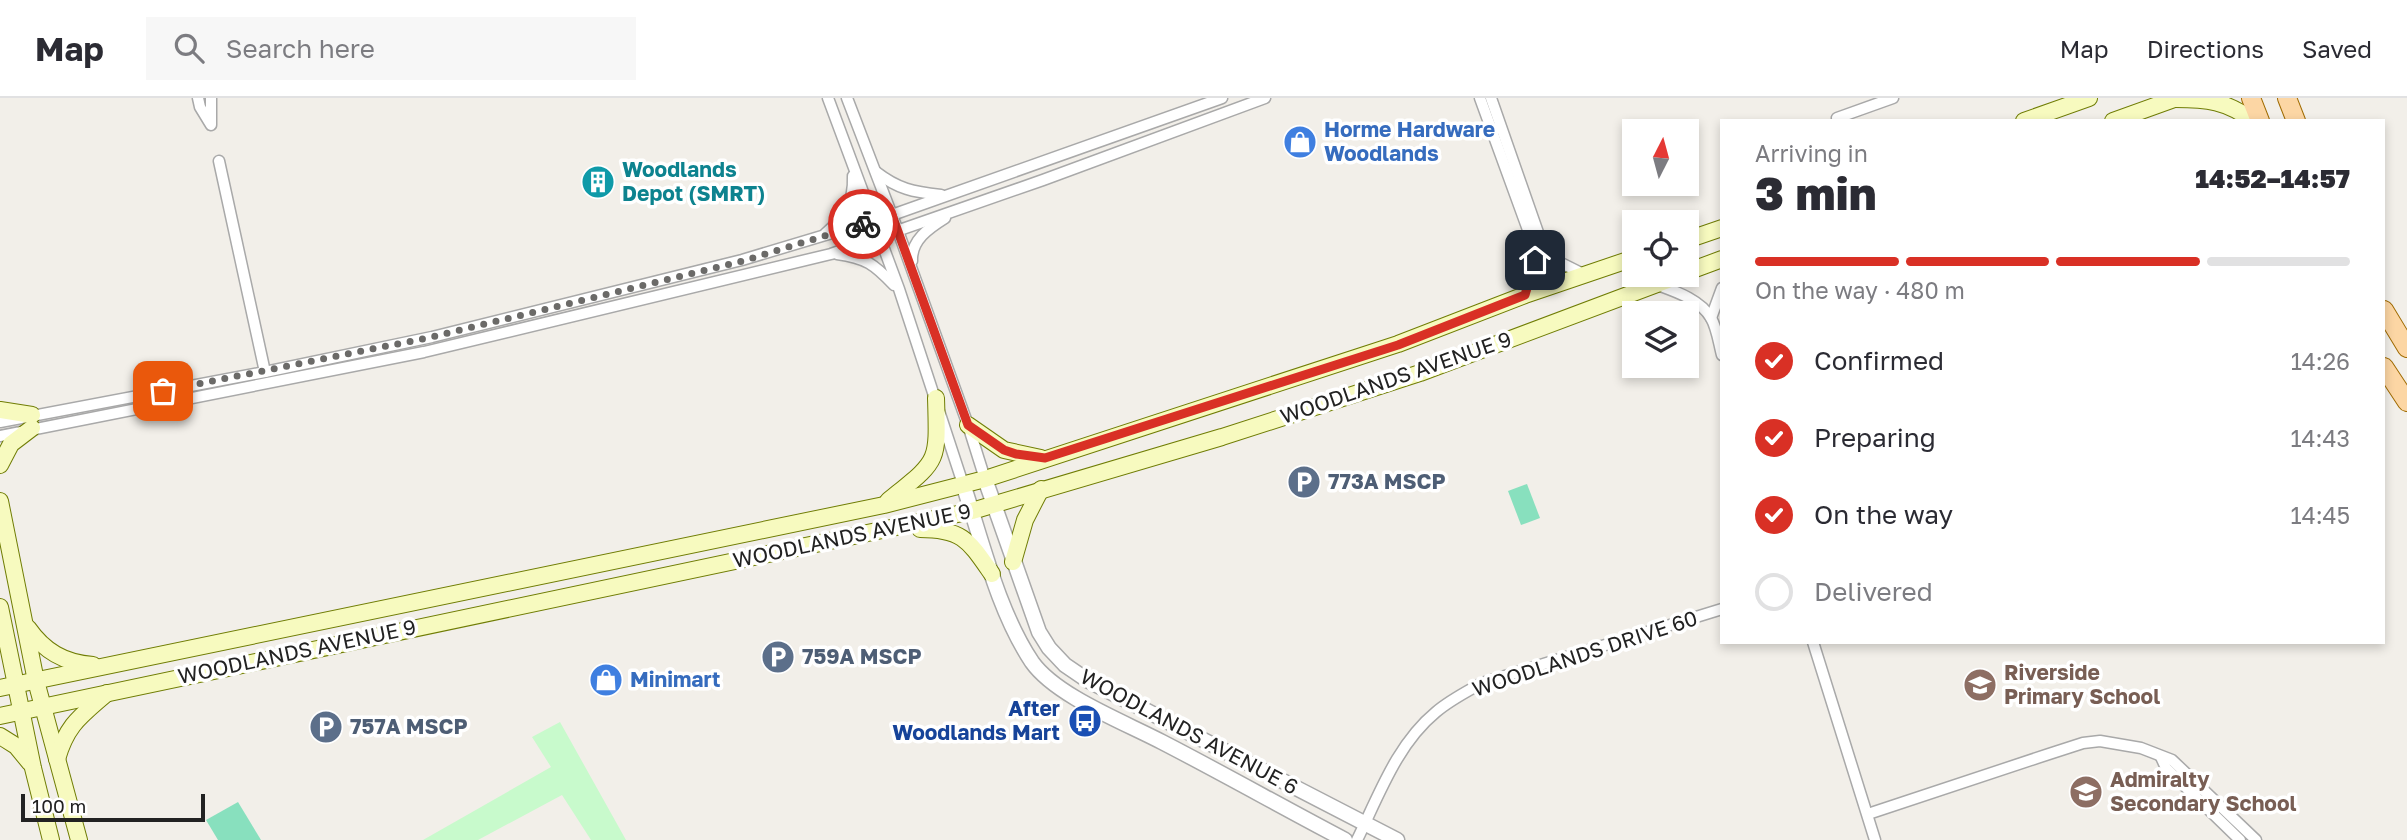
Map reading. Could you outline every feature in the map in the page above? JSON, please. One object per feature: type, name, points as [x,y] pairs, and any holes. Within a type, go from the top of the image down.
[{"type":"main road","points":[[2030,119],[2089,98]]},
{"type":"main road","points":[[2118,119],[2176,98],[2216,101],[2241,111],[2251,119]]},
{"type":"main road","points":[[2251,98],[2259,119]]},
{"type":"main road","points":[[1699,236],[1720,229]]},
{"type":"main road","points":[[1699,268],[1720,260]]},
{"type":"main road","name":"WOODLANDS AVENUE 9","points":[[8,686],[884,505],[985,479],[1398,345],[1525,295],[1622,262]]},
{"type":"main road","name":"WOODLANDS AVENUE 9","points":[[0,716],[972,511],[1222,437],[1420,373],[1647,287]]},
{"type":"main road","points":[[2385,312],[2407,348]]},
{"type":"main road","points":[[2385,369],[2407,402]]},
{"type":"main road","points":[[884,505],[927,469],[935,457],[936,398]]},
{"type":"main road","points":[[0,410],[32,422],[11,443],[0,465]]},
{"type":"main road","points":[[968,425],[1004,450],[1045,458]]},
{"type":"main road","points":[[1013,562],[1025,520],[1041,489]]},
{"type":"main road","points":[[0,502],[36,681],[79,840]]},
{"type":"main road","points":[[894,529],[953,532],[967,541],[992,574]]},
{"type":"main road","points":[[0,634],[1,612]]},
{"type":"main road","points":[[1,612],[8,686],[22,712],[51,840]]},
{"type":"main road","points":[[25,623],[38,643],[50,653],[66,660],[112,666]]},
{"type":"main road","points":[[57,759],[65,734],[74,722],[108,692]]},
{"type":"main road","points":[[0,736],[16,746],[33,768]]},
{"type":"street","points":[[198,98],[200,107],[211,125],[211,98]]},
{"type":"street","points":[[828,98],[899,289],[963,484]]},
{"type":"street","points":[[847,98],[898,231],[985,479]]},
{"type":"street","points":[[0,436],[32,422],[432,337],[689,274],[820,238],[1222,98]]},
{"type":"street","points":[[0,422],[32,422],[424,352],[831,254],[1265,98]]},
{"type":"street","points":[[1480,98],[1535,249],[1525,295]]},
{"type":"street","points":[[1490,98],[1542,244],[1559,262],[1585,275]]},
{"type":"street","points":[[1837,118],[1892,98]]},
{"type":"street","points":[[219,160],[265,372]]},
{"type":"street","points":[[820,238],[841,219],[849,206],[854,191],[853,167]]},
{"type":"street","points":[[876,172],[894,185],[914,192],[943,195]]},
{"type":"street","points":[[912,271],[912,251],[925,232],[962,207]]},
{"type":"street","points":[[831,254],[862,258],[877,267],[899,289]]},
{"type":"street","points":[[689,274],[692,288]]},
{"type":"street","points":[[1663,287],[1693,301],[1711,318],[1720,348]]},
{"type":"street","points":[[1711,318],[1720,293]]},
{"type":"street","name":"WOODLANDS AVENUE 6","points":[[985,479],[1039,632],[1065,665],[1087,680],[1205,743],[1397,840]]},
{"type":"street","name":"WOODLANDS AVENUE 6","points":[[963,484],[992,574],[1014,630],[1033,662],[1048,680],[1345,840]]},
{"type":"street","name":"WOODLANDS DRIVE 60","points":[[1357,840],[1408,740],[1425,721],[1455,698],[1482,683],[1720,610]]},
{"type":"street","points":[[1814,644],[1875,840]]},
{"type":"street","points":[[1868,814],[2083,743],[2100,741],[2141,748],[2172,760],[2256,840]]},
{"type":"street","points":[[2161,757],[2166,768],[2240,840]]},
{"type":"green space","points":[[1527,484],[1540,518],[1521,525],[1508,491]]},
{"type":"green space","points":[[560,722],[626,840],[591,840],[562,795],[478,840],[423,840],[551,767],[532,737]]},
{"type":"green space","points":[[238,802],[261,840],[218,840],[206,820]]},
{"type":"way so far","points":[[163,391],[432,337],[743,261],[863,224]]},
{"type":"place","name":"Horme Hardware Woodlands","points":[[1300,142]]},
{"type":"place","name":"Woodlands Depot (SMRT)","points":[[598,182]]},
{"type":"place","name":"773A MSCP","points":[[1304,482]]},
{"type":"place","name":"759A MSCP","points":[[778,657]]},
{"type":"place","name":"Minimart","points":[[606,680]]},
{"type":"place","name":"Riverside Primary School","points":[[1980,685]]},
{"type":"place","name":"After Woodlands Mart","points":[[1085,721]]},
{"type":"place","name":"757A MSCP","points":[[326,727]]},
{"type":"place","name":"Admiralty Secondary School","points":[[2086,792]]},
{"type":"route","points":[[863,224],[892,215],[968,425],[1004,450],[1045,458],[1398,345],[1525,295],[1535,260]]}]
